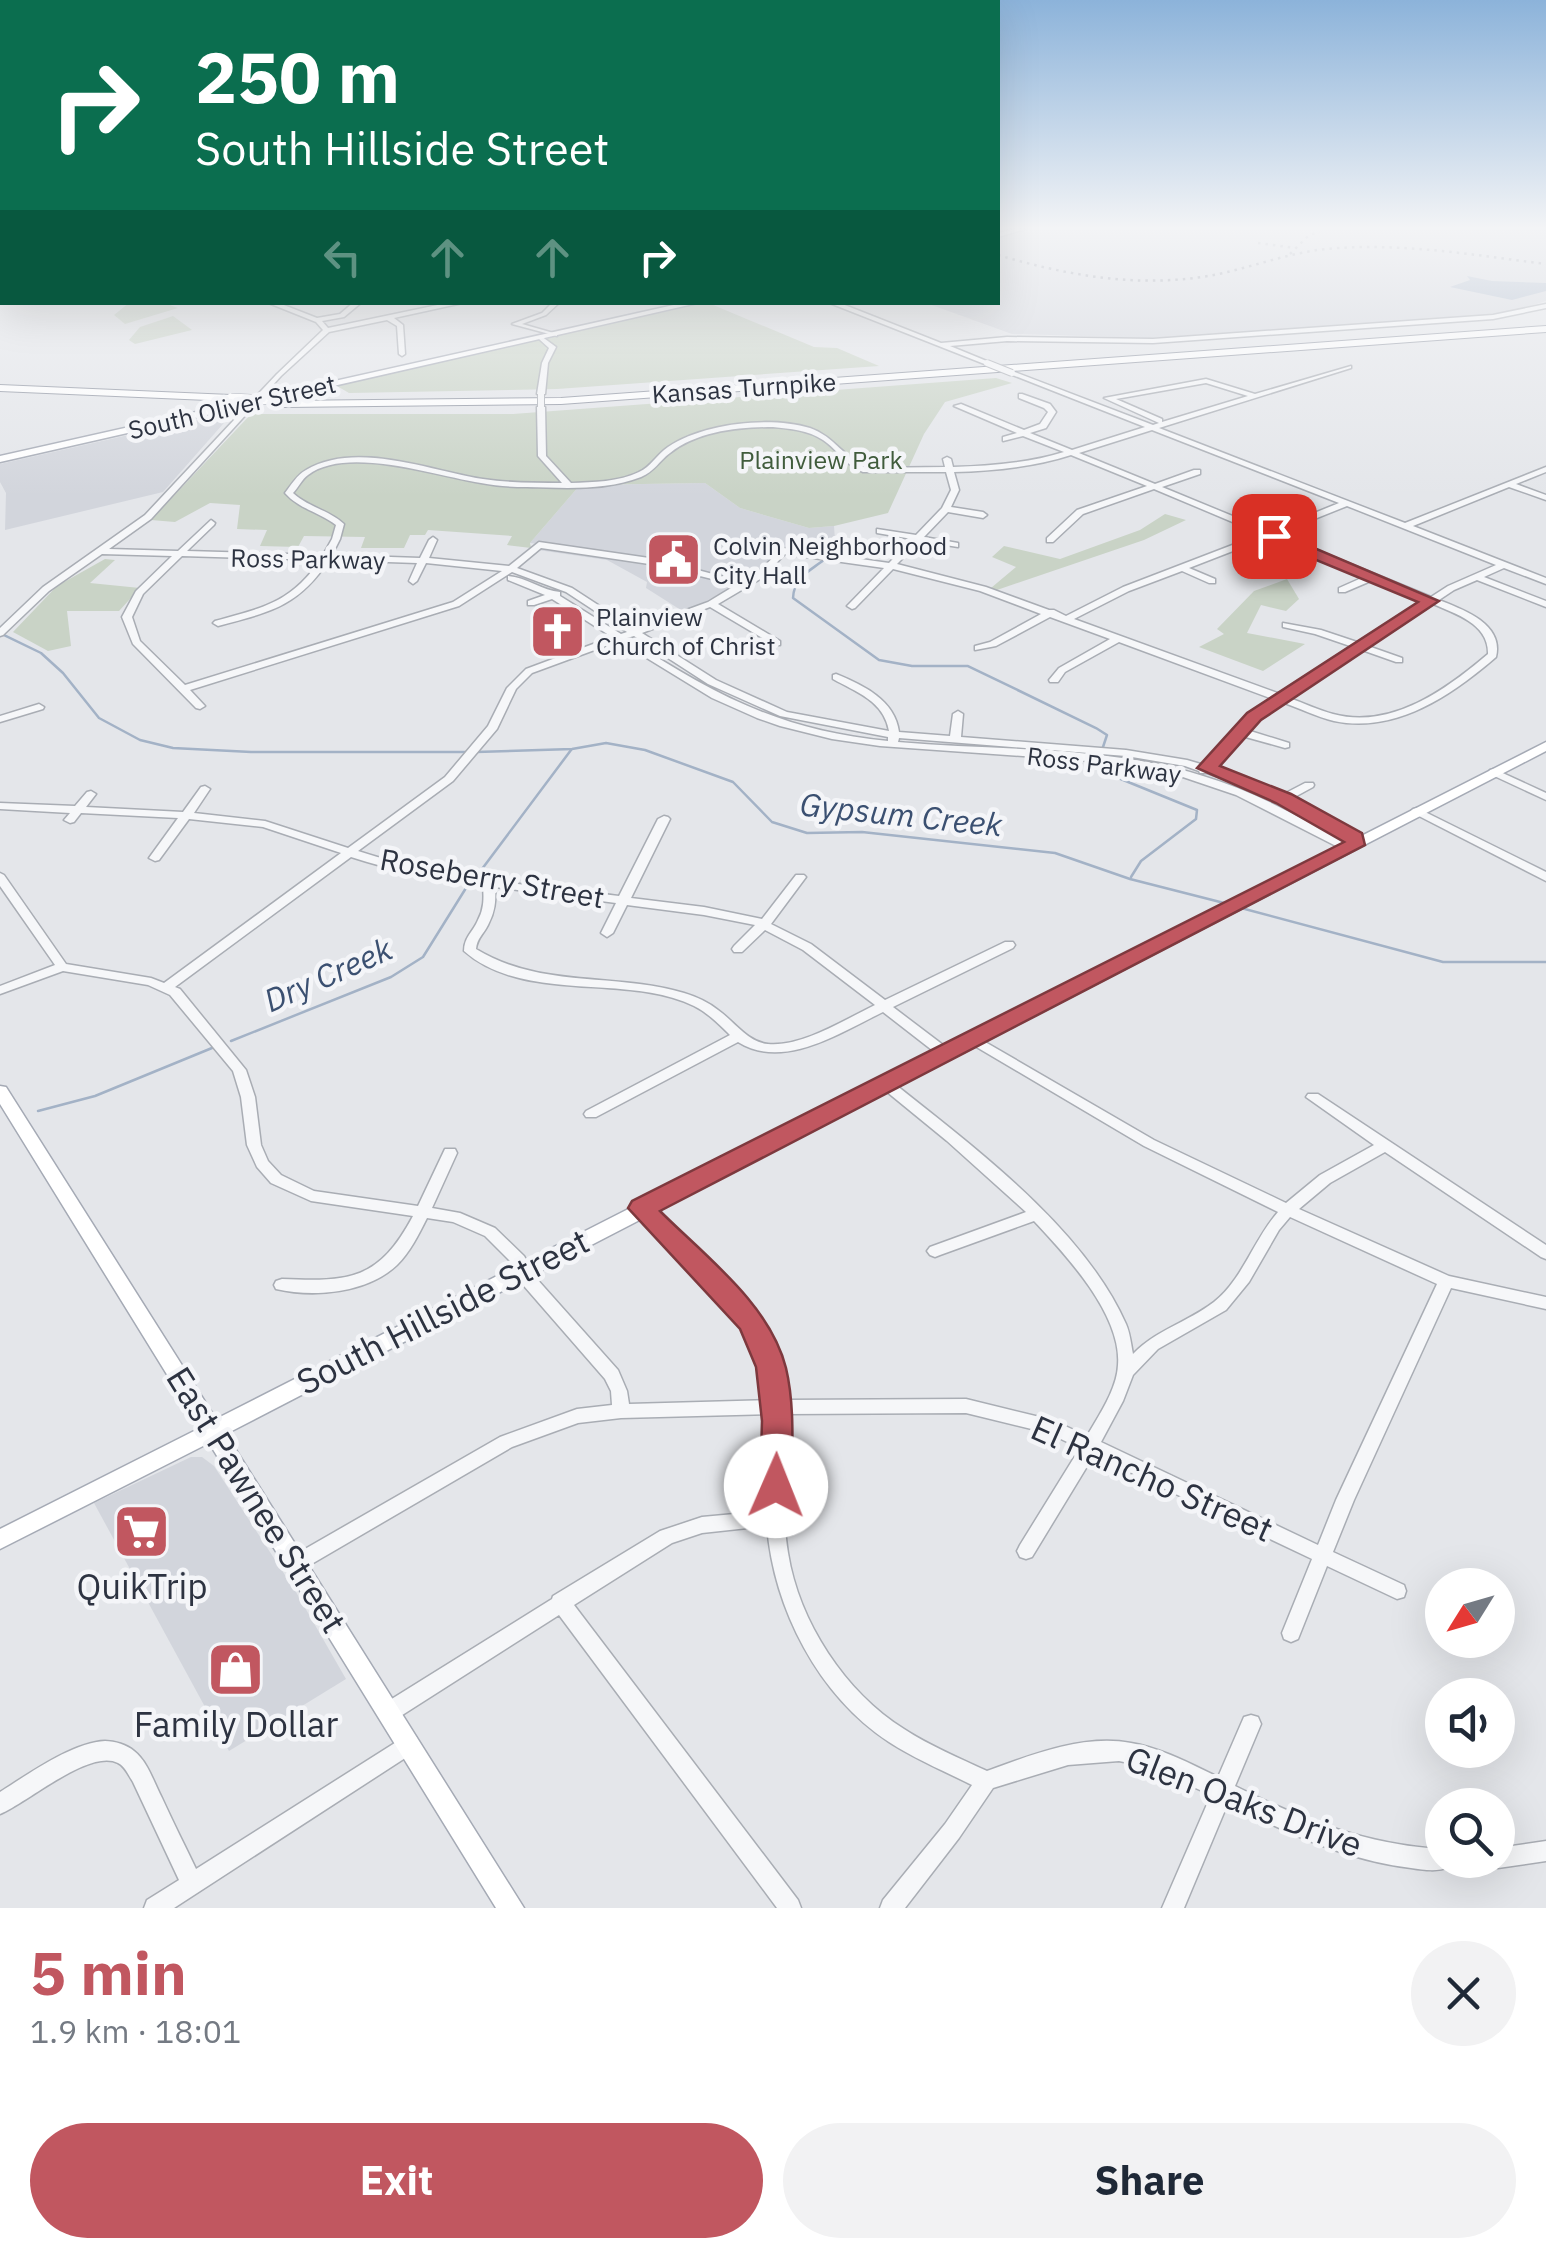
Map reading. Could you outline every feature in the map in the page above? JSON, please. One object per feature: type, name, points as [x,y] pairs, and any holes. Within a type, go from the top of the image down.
[{"type":"highway","name":"Kansas Turnpike","points":[[0,390],[223,403],[562,401],[1546,328]]},
{"type":"highway","name":"Kansas Turnpike","points":[[289,402],[581,397],[1546,328]]},
{"type":"highway","points":[[1434,337],[1546,338]]},
{"type":"main road","name":"South Oliver Street","points":[[0,459],[223,403],[254,402],[629,318]]},
{"type":"main road","name":"South Hillside Street","points":[[0,1540],[1546,746]]},
{"type":"main road","name":"East Pawnee Street","points":[[0,1092],[409,1744],[501,1904]]},
{"type":"street","points":[[311,318],[326,325],[352,328],[395,318]]},
{"type":"street","points":[[316,318],[326,325]]},
{"type":"street","points":[[0,633],[46,589],[148,516],[326,325],[338,318]]},
{"type":"street","points":[[533,318],[516,324],[555,335]]},
{"type":"street","points":[[871,318],[1546,580]]},
{"type":"street","points":[[941,345],[1007,338],[1153,342],[1479,318]]},
{"type":"street","points":[[390,319],[400,326],[402,354]]},
{"type":"street","points":[[541,338],[552,347],[545,363],[542,394],[542,456],[567,483]]},
{"type":"street","points":[[218,624],[292,600],[305,591],[337,537],[340,524],[333,517],[302,506],[289,494],[300,478],[328,466],[385,460],[485,483],[632,478],[651,469],[668,450],[683,442],[751,426],[786,426],[820,435],[856,467],[878,472],[949,465],[1024,465],[1349,366]]},
{"type":"street","points":[[1168,424],[1108,398],[1202,382],[1256,396]]},
{"type":"street","points":[[1006,439],[1043,426],[1052,408],[1022,396]]},
{"type":"street","points":[[223,403],[242,416]]},
{"type":"street","points":[[167,987],[449,779],[484,738],[512,688],[529,671],[712,604],[745,585],[783,551],[890,566],[983,589],[1278,700],[1350,720],[1389,719],[1419,707],[1484,663],[1495,649],[1490,634],[1482,626],[1431,601],[958,406]]},
{"type":"street","points":[[852,606],[946,509],[954,490],[949,465]]},
{"type":"street","points":[[1406,526],[1546,469]]},
{"type":"street","points":[[1050,540],[1080,512],[1197,472]]},
{"type":"street","points":[[1508,484],[1546,498]]},
{"type":"street","points":[[1068,619],[1122,590],[1348,503]]},
{"type":"street","points":[[1267,506],[1302,521]]},
{"type":"street","points":[[946,509],[983,515]]},
{"type":"street","points":[[200,706],[136,642],[127,617],[139,592],[211,523]]},
{"type":"street","points":[[880,531],[955,545]]},
{"type":"street","points":[[413,581],[433,540]]},
{"type":"street","points":[[183,689],[435,611],[479,592],[538,546],[650,561],[745,585]]},
{"type":"street","name":"Ross Parkway","points":[[101,551],[107,555],[175,559],[421,564],[506,572],[569,590],[712,682],[763,707],[893,739],[1126,752],[1203,773],[1284,799],[1354,838],[1354,845],[1340,844],[1203,773],[819,734],[734,707],[554,595],[506,572]]},
{"type":"street","points":[[1203,773],[1237,731],[1278,700],[1431,601],[1505,564]]},
{"type":"street","points":[[1181,567],[1212,582]]},
{"type":"street","points":[[1477,576],[1546,604]]},
{"type":"street","points":[[1342,590],[1372,577]]},
{"type":"street","points":[[531,603],[569,590]]},
{"type":"street","points":[[712,604],[776,643]]},
{"type":"street","points":[[978,648],[989,646],[1051,612]]},
{"type":"street","points":[[1286,626],[1399,660]]},
{"type":"street","points":[[1054,680],[1062,670],[1119,638]]},
{"type":"street","points":[[836,677],[888,710],[893,716],[893,739]]},
{"type":"street","points":[[0,719],[39,707]]},
{"type":"street","points":[[955,740],[958,714]]},
{"type":"street","points":[[1237,731],[1285,745]]},
{"type":"street","points":[[1494,772],[1546,798]]},
{"type":"street","points":[[1270,806],[1309,785]]},
{"type":"street","points":[[155,858],[205,789]]},
{"type":"street","points":[[74,815],[91,794]]},
{"type":"street","name":"Roseberry Street","points":[[0,806],[74,815],[185,816],[265,824],[394,866],[489,884],[704,911],[764,924],[806,947],[946,1054]]},
{"type":"street","points":[[1417,811],[1546,878]]},
{"type":"street","points":[[607,934],[664,819]]},
{"type":"street","points":[[0,877],[62,967]]},
{"type":"street","points":[[738,949],[764,924],[800,877]]},
{"type":"street","points":[[489,884],[490,908],[484,925],[470,941],[470,951],[479,958],[519,972],[686,997],[738,1037],[766,1050],[795,1047],[1009,945]]},
{"type":"street","points":[[0,990],[62,967],[167,987],[183,1001],[238,1070],[248,1097],[254,1145],[262,1163],[276,1179],[311,1196],[455,1217],[490,1232],[519,1260],[523,1271],[612,1375],[621,1411]]},
{"type":"street","points":[[590,1114],[738,1037]]},
{"type":"street","points":[[973,1040],[1149,1142],[1288,1210],[1446,1281],[1546,1303]]},
{"type":"street","points":[[886,1084],[990,1168],[1072,1252],[1104,1297],[1125,1346],[1125,1372]]},
{"type":"street","points":[[1313,1097],[1546,1253]]},
{"type":"street","points":[[1026,1551],[1090,1445],[1125,1372],[1152,1344],[1220,1306],[1244,1278],[1274,1226],[1288,1210],[1326,1178],[1384,1146]]},
{"type":"street","points":[[282,1286],[324,1290],[355,1284],[378,1274],[404,1247],[450,1153]]},
{"type":"street","points":[[642,1208],[752,1323],[771,1367],[776,1407],[776,1518],[794,1610],[808,1640],[839,1682],[886,1730],[986,1781],[892,1908]]},
{"type":"street","points":[[935,1252],[1037,1214]]},
{"type":"street","points":[[1291,1633],[1446,1281]]},
{"type":"street","name":"El Rancho Street","points":[[297,1564],[506,1442],[561,1420],[621,1411],[966,1406],[1052,1427],[1397,1591]]},
{"type":"street","points":[[389,1712],[560,1602],[684,1530],[776,1518]]},
{"type":"street","points":[[560,1602],[790,1908]]},
{"type":"street","points":[[1173,1908],[1251,1724]]},
{"type":"street","points":[[155,1908],[409,1744]]},
{"type":"street","points":[[0,1804],[69,1762],[103,1750],[116,1751],[130,1760],[140,1775],[192,1884]]},
{"type":"street","name":"Glen Oaks Drive","points":[[986,1781],[1050,1758],[1122,1751],[1355,1848],[1425,1858]]},
{"type":"street","points":[[1515,1855],[1546,1850]]},
{"type":"shaded area","points":[[968,318],[1445,318],[1150,338],[1012,334]]},
{"type":"shaded area","points":[[217,415],[230,416],[163,492],[5,530],[6,493],[0,482],[0,464]]},
{"type":"shaded area","points":[[705,483],[740,508],[809,528],[834,526],[836,555],[781,550],[746,581],[684,612],[646,588],[647,582],[607,560],[538,550],[547,545],[530,543],[580,485]]},
{"type":"shaded area","points":[[191,1457],[202,1457],[214,1466],[296,1592],[346,1679],[229,1751],[94,1503]]},
{"type":"green space","points":[[118,318],[145,318],[125,324]]},
{"type":"green space","points":[[176,318],[192,330],[135,344],[129,340],[140,327]]},
{"type":"green space","name":"Plainview Park","points":[[636,318],[744,318],[814,347],[837,348],[879,366],[557,389],[349,393],[337,386]]},
{"type":"green space","name":"Plainview Park","points":[[996,378],[1012,383],[945,402],[924,434],[888,513],[834,526],[809,528],[740,508],[705,483],[580,485],[530,543],[531,548],[507,545],[512,536],[428,530],[425,535],[410,535],[404,548],[361,548],[365,537],[304,536],[298,547],[260,546],[267,530],[237,529],[240,505],[210,503],[175,522],[151,520],[251,414],[513,414]]},
{"type":"green space","points":[[1165,514],[1186,520],[1144,540],[997,590],[991,588],[1016,567],[992,557],[1004,546],[1060,559],[1140,530]]},
{"type":"green space","points":[[105,559],[115,560],[90,583],[140,588],[119,611],[67,611],[71,646],[48,651],[13,632],[57,586]]},
{"type":"green space","points":[[1287,579],[1299,599],[1286,611],[1261,605],[1247,633],[1305,644],[1263,671],[1199,647],[1224,634],[1217,629],[1254,591]]},
{"type":"waterway","points":[[825,559],[800,580],[793,598],[879,660],[912,666],[968,666],[1096,728],[1107,735],[1103,747]]},
{"type":"waterway","name":"Gypsum Creek","points":[[0,633],[41,653],[63,673],[99,718],[140,740],[173,748],[251,752],[468,752]]},
{"type":"waterway","name":"Gypsum Creek","points":[[476,752],[572,749],[606,743],[645,750],[733,782],[772,822],[807,833],[862,832],[1055,853],[1130,879],[1228,904]]},
{"type":"waterway","name":"Dry Creek","points":[[479,873],[571,750]]},
{"type":"waterway","points":[[1102,765],[1106,773],[1197,810],[1196,819],[1141,861],[1131,877]]},
{"type":"waterway","name":"Dry Creek","points":[[231,1041],[391,977],[423,957],[466,888]]},
{"type":"waterway","name":"Gypsum Creek","points":[[1241,908],[1443,962],[1546,962]]},
{"type":"waterway","name":"Dry Creek","points":[[38,1111],[95,1096],[212,1048]]},
{"type":"place","name":"Colvin Neighborhood City Hall","points":[[674,560]]},
{"type":"place","name":"Plainview Church of Christ","points":[[557,631]]},
{"type":"place","name":"QuikTrip","points":[[142,1531]]},
{"type":"place","name":"Family Dollar","points":[[236,1669]]},
{"type":"route","points":[[776,1486],[777,1421],[771,1367],[752,1323],[642,1208],[1354,845],[1354,838],[1284,799],[1207,768],[1254,716],[1431,601],[1274,536]]}]
